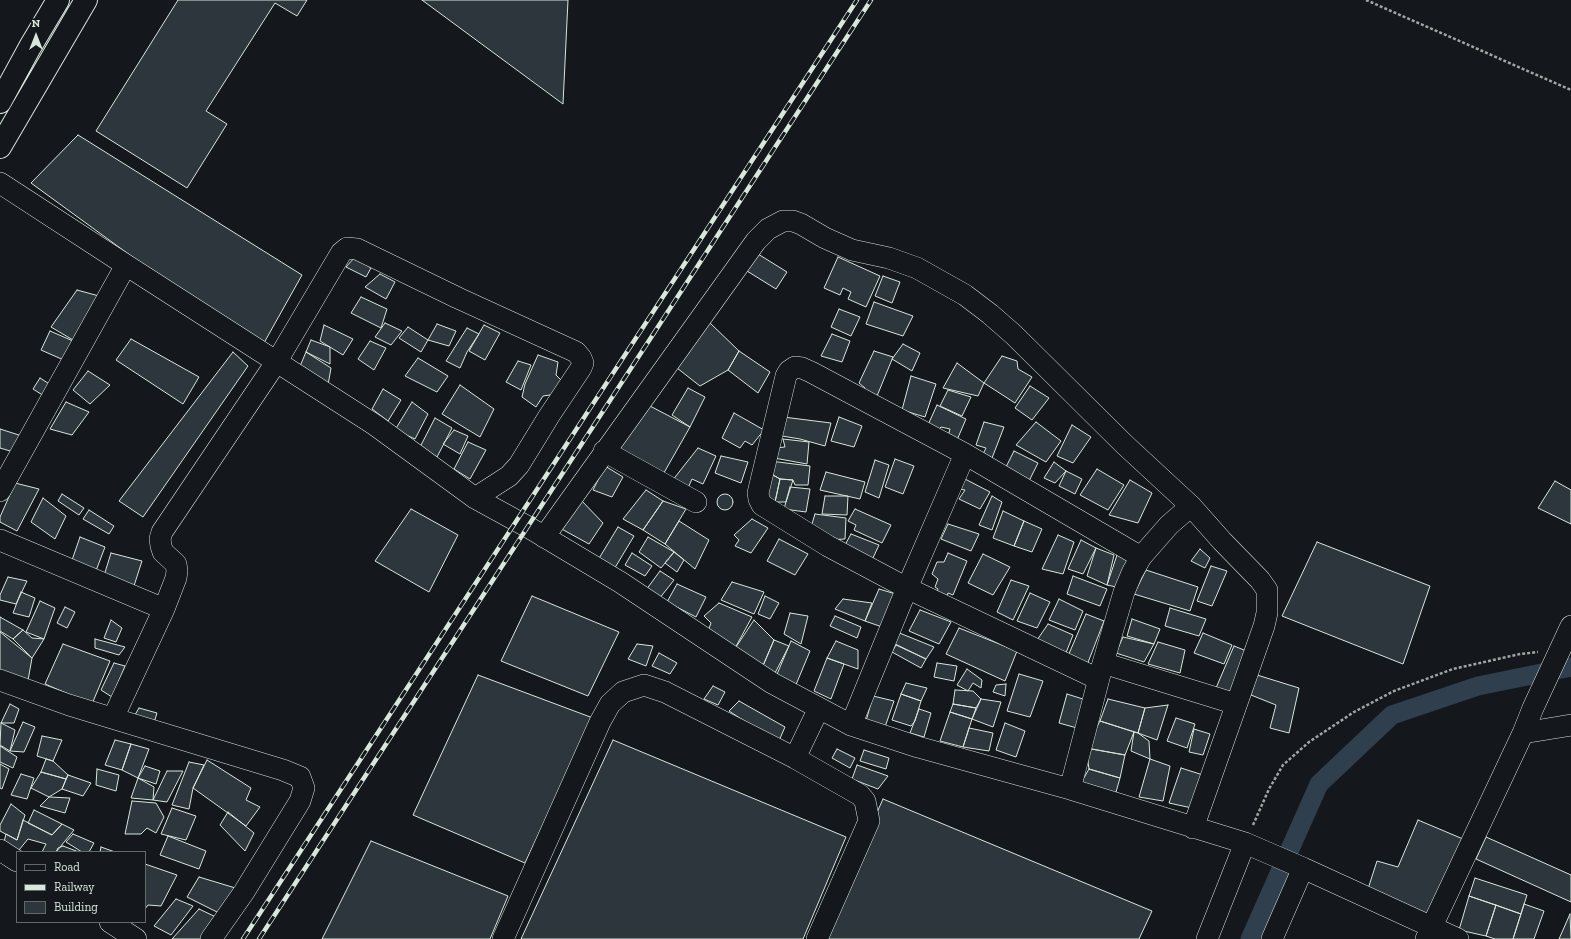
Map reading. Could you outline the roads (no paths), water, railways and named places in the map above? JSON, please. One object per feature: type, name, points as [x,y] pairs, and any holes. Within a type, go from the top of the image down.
[{"type":"highway","points":[[0,102],[58,0]]},
{"type":"highway","points":[[0,147],[86,0]]},
{"type":"street","points":[[0,183],[375,425],[475,498],[544,536],[620,582],[753,671],[851,725],[918,747],[1070,789],[1249,845],[1300,867],[1429,933],[1458,939]]},
{"type":"street","points":[[544,536],[756,241],[775,224],[783,221],[793,221],[852,250],[889,258],[917,268],[965,295],[1014,335],[1124,444],[1192,506],[1222,541],[1260,580],[1267,590],[1267,612],[1264,626],[1193,828]]},
{"type":"street","points":[[113,718],[164,610],[176,578],[176,564],[163,552],[161,546],[160,539],[162,532],[277,361],[341,253],[347,248],[352,248],[576,352],[581,358],[581,368],[519,465],[508,476],[475,498]]},
{"type":"street","points":[[0,492],[126,265]]},
{"type":"street","points":[[1140,557],[965,454],[802,368],[795,367],[789,371],[786,376],[758,493],[762,505],[828,546],[907,588],[1100,671],[1236,704]]},
{"type":"street","points":[[604,451],[696,502]]},
{"type":"street","points":[[851,725],[907,588],[965,454]]},
{"type":"street","points":[[1070,789],[1100,671],[1124,592],[1140,557],[1169,525],[1192,506]]},
{"type":"street","points":[[0,540],[164,610]]},
{"type":"street","points":[[1429,933],[1523,733],[1533,708],[1562,655],[1571,626]]},
{"type":"street","points":[[0,680],[69,705],[283,770],[300,777],[304,788],[300,801],[244,892],[210,939]]},
{"type":"street","points":[[503,939],[600,722],[610,704],[624,692],[644,686],[665,692],[795,758],[860,795],[865,801],[869,821],[817,939]]},
{"type":"street","points":[[795,758],[819,708]]},
{"type":"street","points":[[1523,733],[1571,725]]},
{"type":"street","points":[[1207,939],[1249,845]]},
{"type":"street","points":[[0,850],[16,860]]},
{"type":"street","points":[[1272,939],[1300,867]]},
{"type":"street","points":[[112,923],[136,939]]},
{"type":"waterway","points":[[1250,939],[1319,784],[1392,715],[1478,686],[1571,667]]},
{"type":"railway","points":[[243,939],[857,0]]},
{"type":"railway","points":[[259,939],[871,0]]}]
